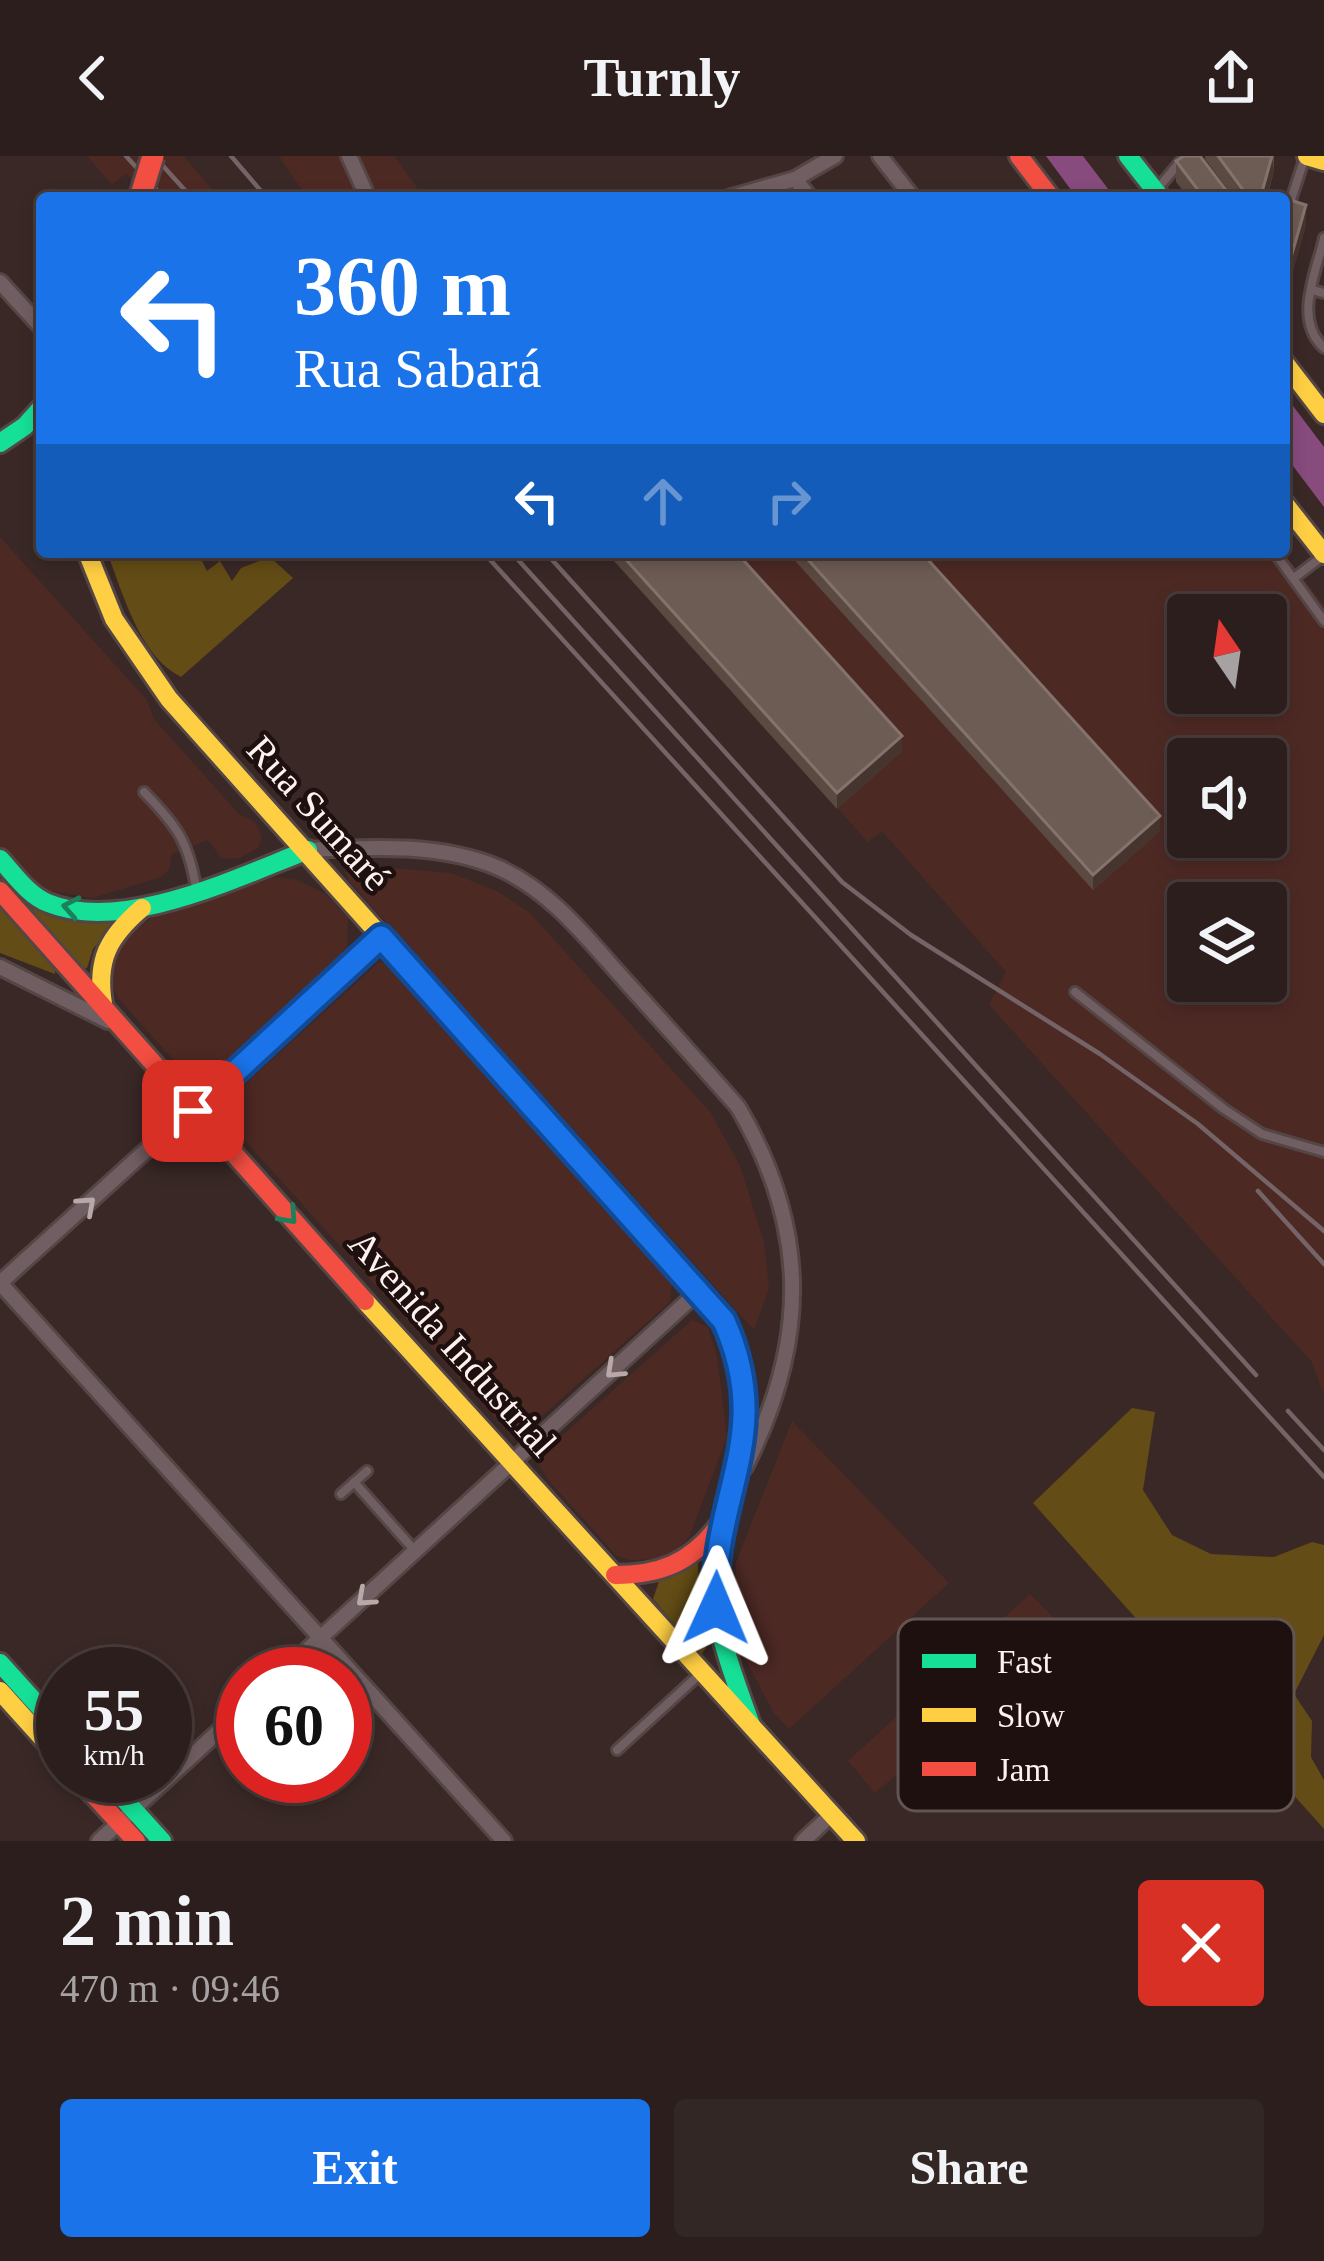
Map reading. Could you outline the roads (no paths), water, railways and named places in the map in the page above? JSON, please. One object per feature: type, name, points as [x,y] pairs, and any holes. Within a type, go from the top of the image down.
[{"type":"main road","points":[[142,192],[153,156]]},
{"type":"main road","points":[[1019,156],[1046,192]]},
{"type":"main road","points":[[1128,156],[1156,192]]},
{"type":"main road","points":[[1306,156],[1324,161]]},
{"type":"main road","points":[[1290,368],[1313,389],[1324,414]]},
{"type":"main road","points":[[0,443],[36,413]]},
{"type":"main road","points":[[1290,510],[1324,555]]},
{"type":"main road","name":"Rua Sumaré","points":[[89,558],[114,619],[169,698],[700,1290],[728,1328],[746,1399],[745,1441],[721,1523],[714,1571],[716,1608],[751,1725]]},
{"type":"main road","points":[[272,864],[284,845],[279,822]]},
{"type":"main road","points":[[10,886],[75,910],[119,910],[308,850]]},
{"type":"main road","name":"Avenida Industrial","points":[[0,859],[10,886],[104,1008],[193,1111],[856,1841]]},
{"type":"main road","points":[[272,864],[299,869],[337,887]]},
{"type":"main road","points":[[104,1008],[98,982],[100,956],[113,935],[147,904]]},
{"type":"main road","name":"Rua Sumaré","points":[[615,1574],[671,1569],[706,1545],[721,1523]]},
{"type":"main road","points":[[0,1663],[36,1702]]},
{"type":"main road","points":[[0,1691],[36,1731]]},
{"type":"main road","points":[[110,1803],[162,1841]]},
{"type":"main road","points":[[119,1803],[136,1841]]},
{"type":"street","points":[[349,156],[365,192]]},
{"type":"street","points":[[749,192],[795,179],[835,156]]},
{"type":"street","points":[[880,156],[909,192]]},
{"type":"street","points":[[795,179],[805,192]]},
{"type":"street","points":[[0,282],[36,321]]},
{"type":"street","points":[[308,850],[402,849],[497,867],[553,903],[738,1107],[769,1166],[789,1237],[794,1278],[782,1375],[735,1486]]},
{"type":"street","points":[[381,937],[0,1283],[504,1841]]},
{"type":"street","points":[[0,968],[122,1028]]},
{"type":"street","points":[[310,1647],[700,1290]]},
{"type":"street","points":[[746,1399],[764,1393],[782,1375]]},
{"type":"street","points":[[99,1841],[216,1734]]},
{"type":"street","points":[[803,1841],[832,1814]]},
{"type":"lane","points":[[1160,192],[1185,156]]},
{"type":"lane","points":[[1290,204],[1306,156]]},
{"type":"lane","points":[[1324,238],[1307,325],[1324,348]]},
{"type":"lane","points":[[1312,290],[1324,293]]},
{"type":"lane","points":[[1294,578],[1324,555]]},
{"type":"lane","points":[[1279,558],[1324,621]]},
{"type":"lane","points":[[144,792],[180,832],[188,847],[196,889]]},
{"type":"lane","points":[[1075,992],[1223,1109],[1262,1134],[1324,1152]]},
{"type":"lane","points":[[341,1494],[367,1471]]},
{"type":"lane","points":[[354,1482],[416,1552]]},
{"type":"lane","points":[[617,1750],[703,1670]]},
{"type":"railway","points":[[126,156],[159,192]]},
{"type":"railway","points":[[154,156],[187,192]]},
{"type":"railway","points":[[231,156],[262,192]]},
{"type":"railway","points":[[488,558],[1324,1477]]},
{"type":"railway","points":[[516,558],[1256,1375]]},
{"type":"railway","points":[[550,558],[842,882],[911,935],[1100,1054],[1198,1124],[1324,1231]]},
{"type":"railway","points":[[1258,1191],[1324,1264]]},
{"type":"railway","points":[[1288,1411],[1324,1450]]}]
